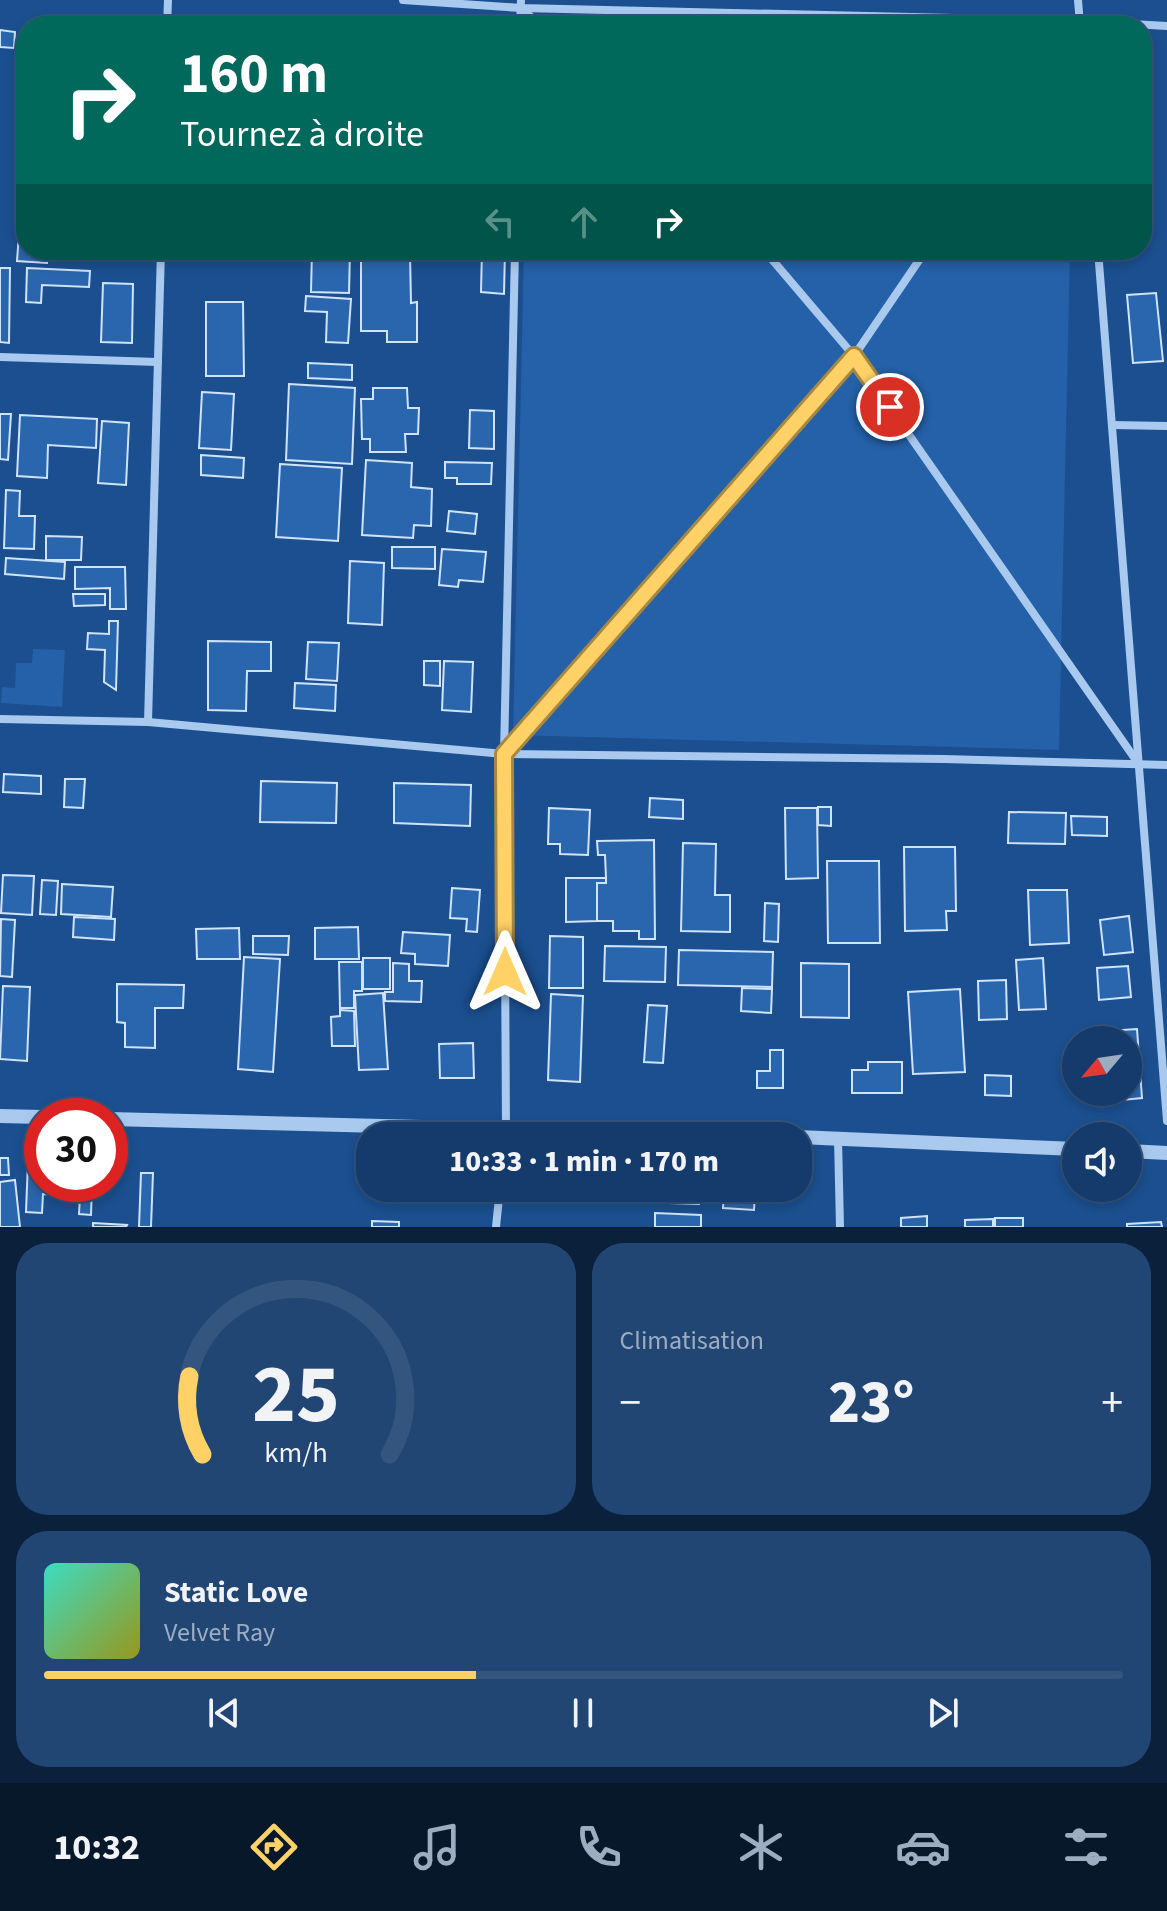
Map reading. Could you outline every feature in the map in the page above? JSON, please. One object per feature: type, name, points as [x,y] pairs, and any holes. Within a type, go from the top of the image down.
[{"type":"street","points":[[403,0],[855,16]]},
{"type":"street","points":[[148,722],[161,260]]},
{"type":"street","points":[[506,1122],[504,754],[515,260]]},
{"type":"street","points":[[772,260],[854,356],[1138,764]]},
{"type":"street","points":[[504,754],[854,356],[919,260]]},
{"type":"street","points":[[1099,260],[1167,1121]]},
{"type":"street","points":[[0,357],[158,362]]},
{"type":"street","points":[[1112,425],[1167,426]]},
{"type":"street","points":[[0,719],[148,722],[504,754],[1167,765]]},
{"type":"street","points":[[0,1116],[24,1117]]},
{"type":"street","points":[[128,1120],[356,1127]]},
{"type":"street","points":[[812,1137],[1062,1148]]},
{"type":"street","points":[[838,1138],[840,1227]]},
{"type":"street","points":[[1142,1152],[1167,1153]]},
{"type":"street","points":[[496,1227],[499,1202]]},
{"type":"shaded area","points":[[524,260],[1070,260],[1059,750],[513,735]]},
{"type":"shaded area","points":[[33,649],[65,650],[62,707],[1,703],[2,687],[15,688],[16,663],[32,663]]},
{"type":"building","points":[[0,30],[15,32],[14,48],[0,47]]},
{"type":"building","points":[[17,260],[47,260],[47,263]]},
{"type":"building","points":[[312,260],[350,260],[349,293],[311,292]]},
{"type":"building","points":[[361,260],[410,260],[411,303],[417,302],[417,342],[387,342],[387,331],[361,331]]},
{"type":"building","points":[[482,260],[505,260],[504,294],[481,292]]},
{"type":"building","points":[[0,268],[10,268],[9,343],[0,342]]},
{"type":"building","points":[[27,268],[90,271],[89,287],[42,285],[41,303],[26,302]]},
{"type":"building","points":[[103,283],[133,284],[132,343],[101,342]]},
{"type":"building","points":[[1156,293],[1163,361],[1133,363],[1127,295]]},
{"type":"building","points":[[306,296],[351,299],[348,343],[326,342],[327,312],[305,311]]},
{"type":"building","points":[[206,302],[243,302],[244,376],[206,376]]},
{"type":"building","points":[[308,363],[352,365],[352,380],[308,378]]},
{"type":"building","points":[[289,384],[355,388],[352,464],[286,460]]},
{"type":"building","points":[[373,388],[407,388],[408,408],[419,408],[418,434],[405,434],[406,452],[370,452],[370,439],[362,439],[361,399],[373,399]]},
{"type":"building","points":[[202,392],[234,394],[231,450],[199,448]]},
{"type":"building","points":[[470,410],[494,411],[494,449],[469,448]]},
{"type":"building","points":[[0,414],[11,414],[8,460],[0,459]]},
{"type":"building","points":[[20,415],[97,419],[96,448],[48,445],[47,478],[17,476]]},
{"type":"building","points":[[102,421],[129,423],[126,485],[98,483]]},
{"type":"building","points":[[201,455],[244,458],[243,478],[201,475]]},
{"type":"building","points":[[366,460],[412,463],[411,487],[432,489],[431,526],[414,525],[413,538],[362,535]]},
{"type":"building","points":[[445,462],[492,463],[491,484],[457,484],[457,478],[445,478]]},
{"type":"building","points":[[280,464],[342,468],[338,541],[276,537]]},
{"type":"building","points":[[6,490],[20,491],[19,516],[35,516],[34,549],[4,548]]},
{"type":"building","points":[[449,511],[477,514],[475,534],[447,531]]},
{"type":"building","points":[[46,536],[82,537],[81,560],[46,560]]},
{"type":"building","points":[[392,547],[435,547],[435,569],[392,568]]},
{"type":"building","points":[[442,549],[486,552],[483,582],[459,580],[458,587],[439,585]]},
{"type":"building","points":[[6,558],[65,562],[64,579],[5,574]]},
{"type":"building","points":[[350,561],[384,563],[382,625],[348,623]]},
{"type":"building","points":[[75,567],[125,567],[126,609],[110,609],[110,588],[75,589]]},
{"type":"building","points":[[73,594],[105,594],[105,605],[74,606]]},
{"type":"building","points":[[109,621],[118,621],[116,690],[104,682],[105,650],[87,649],[88,633],[109,634]]},
{"type":"building","points":[[208,641],[271,642],[271,671],[247,671],[246,711],[208,710]]},
{"type":"building","points":[[308,642],[339,643],[337,681],[306,679]]},
{"type":"building","points":[[424,661],[440,661],[440,686],[424,685]]},
{"type":"building","points":[[444,661],[473,662],[471,712],[442,710]]},
{"type":"building","points":[[295,683],[336,685],[335,711],[294,708]]},
{"type":"building","points":[[4,774],[41,776],[41,794],[3,792]]},
{"type":"building","points":[[65,779],[85,779],[83,808],[64,807]]},
{"type":"building","points":[[261,781],[337,783],[336,823],[260,822]]},
{"type":"building","points":[[394,783],[471,785],[470,826],[394,823]]},
{"type":"building","points":[[650,798],[683,800],[683,819],[649,817]]},
{"type":"building","points":[[818,807],[831,807],[831,826],[818,825]]},
{"type":"building","points":[[549,808],[590,810],[588,855],[560,854],[560,844],[548,844]]},
{"type":"building","points":[[785,808],[817,808],[818,878],[786,879]]},
{"type":"building","points":[[1009,812],[1066,813],[1065,844],[1008,843]]},
{"type":"building","points":[[1071,816],[1107,817],[1107,836],[1072,835]]},
{"type":"building","points":[[654,840],[655,939],[639,939],[639,931],[613,931],[613,921],[597,921],[597,883],[606,883],[606,878],[605,855],[598,855],[597,841]]},
{"type":"building","points":[[683,843],[716,844],[715,895],[730,895],[730,932],[681,931]]},
{"type":"building","points":[[904,847],[955,847],[956,911],[946,911],[947,930],[905,931]]},
{"type":"building","points":[[827,861],[879,861],[880,943],[828,943]]},
{"type":"building","points":[[3,875],[34,876],[32,915],[1,913]]},
{"type":"building","points":[[566,878],[606,878],[606,883],[597,883],[597,921],[566,922]]},
{"type":"building","points":[[42,880],[58,881],[56,915],[40,914]]},
{"type":"building","points":[[62,884],[113,887],[111,917],[61,914]]},
{"type":"building","points":[[452,888],[480,890],[477,932],[466,931],[467,919],[450,918]]},
{"type":"building","points":[[1028,890],[1067,890],[1069,943],[1030,945]]},
{"type":"building","points":[[765,903],[779,904],[778,942],[764,941]]},
{"type":"building","points":[[1129,916],[1133,952],[1104,955],[1100,920]]},
{"type":"building","points":[[74,917],[115,919],[114,940],[73,937]]},
{"type":"building","points":[[1,919],[15,920],[12,977],[0,976]]},
{"type":"building","points":[[358,927],[359,959],[315,959],[315,928]]},
{"type":"building","points":[[239,928],[240,959],[197,959],[196,929]]},
{"type":"building","points":[[403,932],[450,935],[448,966],[415,964],[415,954],[401,953]]},
{"type":"building","points":[[253,936],[289,936],[288,955],[253,954]]},
{"type":"building","points":[[550,936],[583,937],[583,988],[549,988]]},
{"type":"building","points":[[605,946],[666,947],[665,982],[604,981]]},
{"type":"building","points":[[679,950],[773,952],[772,987],[678,985]]},
{"type":"building","points":[[244,957],[280,959],[273,1072],[238,1069]]},
{"type":"building","points":[[363,958],[390,958],[390,989],[363,989]]},
{"type":"building","points":[[1043,958],[1046,1009],[1019,1010],[1016,960]]},
{"type":"building","points":[[339,962],[362,962],[362,991],[354,991],[354,1008],[340,1008]]},
{"type":"building","points":[[393,963],[409,964],[409,981],[422,981],[421,1002],[385,1001],[385,992],[393,992]]},
{"type":"building","points":[[801,963],[849,964],[849,1018],[801,1017]]},
{"type":"building","points":[[1128,966],[1131,997],[1099,1000],[1097,968]]},
{"type":"building","points":[[1006,980],[1007,1019],[979,1020],[978,981]]},
{"type":"building","points":[[117,984],[184,985],[183,1008],[155,1008],[155,1048],[125,1047],[125,1023],[117,1022]]},
{"type":"building","points":[[3,986],[30,987],[27,1061],[0,1059]]},
{"type":"building","points":[[742,988],[772,989],[771,1013],[741,1011]]},
{"type":"building","points":[[960,989],[965,1072],[913,1074],[908,992]]},
{"type":"building","points":[[383,993],[388,1069],[359,1070],[355,995]]},
{"type":"building","points":[[551,994],[583,996],[580,1082],[548,1080]]},
{"type":"building","points":[[648,1005],[667,1006],[663,1063],[644,1062]]},
{"type":"building","points":[[340,1010],[354,1011],[355,1046],[332,1046],[331,1017],[340,1016]]},
{"type":"building","points":[[473,1043],[474,1078],[440,1078],[439,1044]]},
{"type":"building","points":[[770,1050],[783,1050],[783,1088],[757,1088],[757,1071],[770,1071]]},
{"type":"building","points":[[868,1062],[902,1062],[902,1093],[852,1093],[852,1070],[868,1070]]},
{"type":"building","points":[[985,1075],[1011,1076],[1011,1096],[985,1095]]},
{"type":"building","points":[[0,1158],[8,1158],[9,1175],[0,1175]]},
{"type":"building","points":[[141,1173],[153,1173],[151,1227],[139,1227]]},
{"type":"building","points":[[15,1180],[20,1227],[0,1227],[0,1182]]},
{"type":"building","points":[[26,1202],[43,1202],[42,1213],[26,1212]]},
{"type":"building","points":[[80,1202],[91,1202],[91,1215],[79,1214]]},
{"type":"building","points":[[669,1202],[699,1202],[699,1204]]},
{"type":"building","points":[[723,1202],[754,1202],[754,1210],[723,1208]]},
{"type":"building","points":[[655,1213],[701,1215],[701,1227],[655,1227]]},
{"type":"building","points":[[927,1216],[927,1227],[901,1227],[901,1218]]},
{"type":"building","points":[[995,1218],[1023,1218],[1023,1227],[995,1227]]},
{"type":"building","points":[[993,1219],[993,1227],[965,1227],[965,1220]]},
{"type":"building","points":[[372,1221],[399,1222],[399,1227],[372,1227]]},
{"type":"building","points":[[1161,1222],[1162,1227],[1127,1227],[1127,1224]]},
{"type":"building","points":[[93,1223],[127,1225],[93,1227]]},
{"type":"route","points":[[505,972],[504,754],[854,356],[890,407]]}]
